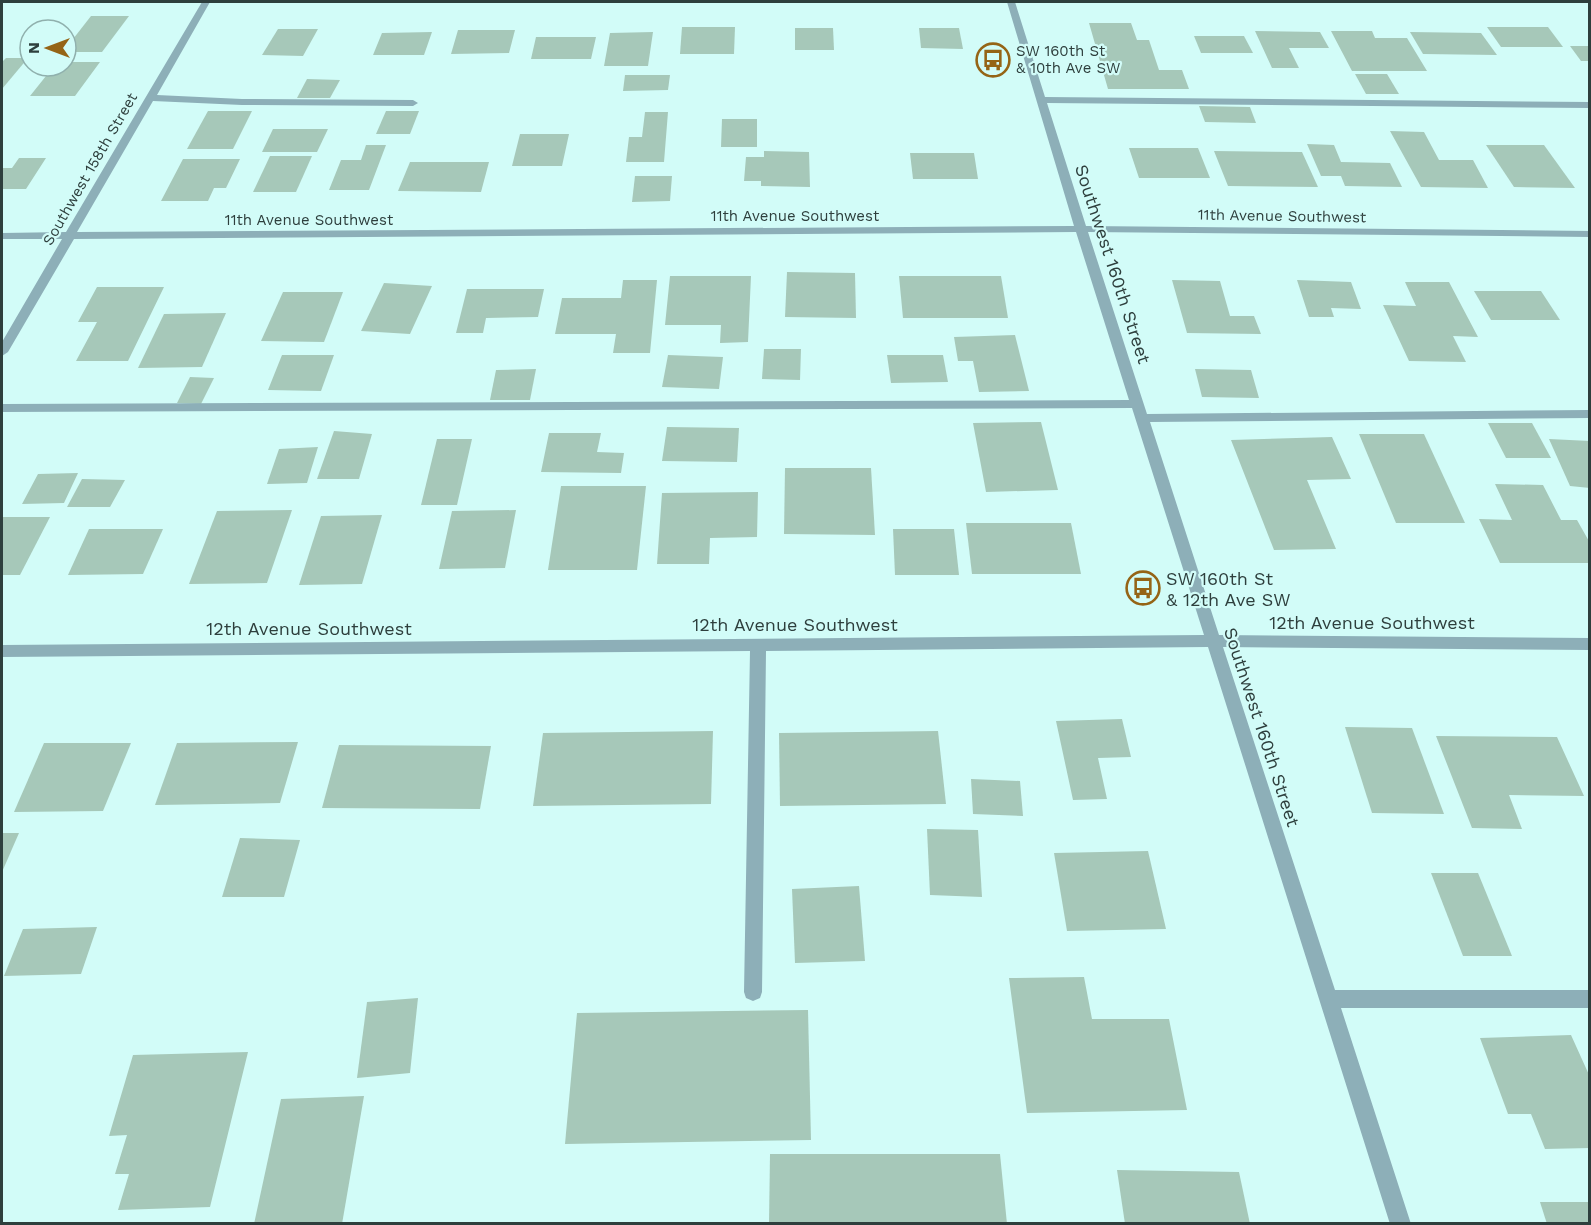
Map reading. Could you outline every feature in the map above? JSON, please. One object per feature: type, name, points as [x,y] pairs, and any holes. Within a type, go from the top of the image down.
[{"type":"street","name":"Southwest 158th Street","points":[[2,352],[206,2]]},
{"type":"street","name":"Southwest 160th Street","points":[[1011,2],[1081,229],[1401,1224]]},
{"type":"street","points":[[149,98],[242,102],[413,102]]},
{"type":"street","points":[[1041,100],[1590,105]]},
{"type":"street","name":"11th Avenue Southwest","points":[[2,236],[1081,229],[1590,234]]},
{"type":"street","points":[[2,408],[1590,414]]},
{"type":"street","name":"12th Avenue Southwest","points":[[2,651],[1214,641],[1590,644]]},
{"type":"street","points":[[753,992],[758,644]]},
{"type":"street","points":[[1328,999],[1590,999]]},
{"type":"building","points":[[91,16],[129,16],[102,52],[78,52],[78,33]]},
{"type":"building","points":[[1089,23],[1131,23],[1137,40],[1149,40],[1159,70],[1182,70],[1189,89],[1108,89]]},
{"type":"building","points":[[682,27],[735,27],[734,54],[680,54]]},
{"type":"building","points":[[1487,27],[1548,27],[1563,47],[1501,47]]},
{"type":"building","points":[[795,28],[833,28],[834,50],[795,50]]},
{"type":"building","points":[[919,28],[959,28],[963,49],[921,48]]},
{"type":"building","points":[[278,29],[318,29],[303,56],[262,55]]},
{"type":"building","points":[[458,30],[515,30],[509,53],[451,54]]},
{"type":"building","points":[[1255,31],[1320,32],[1329,48],[1289,48],[1299,68],[1272,68]]},
{"type":"building","points":[[1331,31],[1372,31],[1375,38],[1407,38],[1427,71],[1352,71]]},
{"type":"building","points":[[432,32],[424,55],[373,55],[382,33]]},
{"type":"building","points":[[653,32],[648,66],[604,66],[610,33]]},
{"type":"building","points":[[1410,32],[1481,33],[1497,55],[1423,54]]},
{"type":"building","points":[[1194,36],[1244,36],[1253,53],[1201,53]]},
{"type":"building","points":[[536,37],[596,37],[591,59],[531,59]]},
{"type":"building","points":[[1570,46],[1590,46],[1590,61],[1581,61]]},
{"type":"building","points":[[6,58],[18,58],[18,70],[2,89],[2,62]]},
{"type":"building","points":[[78,62],[100,62],[75,96],[30,96],[44,78],[78,78]]},
{"type":"building","points":[[1355,74],[1387,74],[1399,94],[1366,94]]},
{"type":"building","points":[[625,75],[670,75],[668,90],[623,91]]},
{"type":"building","points":[[307,79],[340,80],[330,98],[297,98]]},
{"type":"building","points":[[1199,106],[1250,107],[1256,123],[1205,122]]},
{"type":"building","points":[[208,111],[252,111],[233,149],[187,149]]},
{"type":"building","points":[[386,111],[419,111],[410,134],[376,134]]},
{"type":"building","points":[[645,112],[668,112],[664,162],[626,162],[629,137],[642,137]]},
{"type":"building","points":[[722,119],[757,119],[757,147],[721,147]]},
{"type":"building","points":[[273,129],[328,129],[317,152],[262,152]]},
{"type":"building","points":[[1390,131],[1424,132],[1439,160],[1473,160],[1488,188],[1421,187]]},
{"type":"building","points":[[520,134],[569,134],[562,166],[512,166]]},
{"type":"building","points":[[1307,144],[1334,145],[1341,162],[1390,163],[1402,187],[1345,186],[1341,176],[1321,176]]},
{"type":"building","points":[[366,145],[386,145],[369,190],[329,190],[341,160],[361,160]]},
{"type":"building","points":[[1486,145],[1544,145],[1575,188],[1514,187]]},
{"type":"building","points":[[1129,148],[1198,148],[1210,178],[1139,178]]},
{"type":"building","points":[[764,151],[809,152],[810,187],[761,186],[761,181],[744,181],[746,157],[764,157]]},
{"type":"building","points":[[1214,151],[1302,152],[1318,187],[1228,186]]},
{"type":"building","points":[[910,153],[974,153],[978,179],[913,179]]},
{"type":"building","points":[[270,156],[312,156],[296,192],[253,192]]},
{"type":"building","points":[[19,158],[46,158],[26,189],[2,189],[2,168],[12,168]]},
{"type":"building","points":[[183,159],[240,159],[226,188],[214,188],[208,201],[161,201]]},
{"type":"building","points":[[410,162],[489,162],[481,192],[398,191]]},
{"type":"building","points":[[635,176],[672,176],[670,201],[632,202]]},
{"type":"building","points":[[787,272],[855,273],[856,318],[785,317]]},
{"type":"building","points":[[670,276],[751,276],[748,342],[720,343],[721,325],[665,325]]},
{"type":"building","points":[[899,276],[1001,276],[1008,318],[903,318]]},
{"type":"building","points":[[623,280],[657,280],[650,353],[613,353],[616,334],[555,334],[562,298],[621,298]]},
{"type":"building","points":[[1172,280],[1220,281],[1230,316],[1254,316],[1261,334],[1187,333]]},
{"type":"building","points":[[1297,280],[1351,282],[1361,309],[1331,308],[1334,317],[1309,317]]},
{"type":"building","points":[[1405,282],[1449,282],[1478,337],[1453,336],[1466,362],[1409,361],[1383,305],[1416,306]]},
{"type":"building","points":[[384,283],[432,286],[410,334],[361,331]]},
{"type":"building","points":[[97,287],[164,287],[128,361],[76,361],[97,322],[78,322]]},
{"type":"building","points":[[467,289],[544,289],[538,317],[486,318],[483,333],[456,333]]},
{"type":"building","points":[[1474,291],[1541,291],[1560,320],[1491,320]]},
{"type":"building","points":[[283,292],[343,292],[324,342],[261,341]]},
{"type":"building","points":[[226,313],[202,367],[138,368],[164,314]]},
{"type":"building","points":[[1015,335],[1029,391],[979,392],[973,361],[958,361],[954,337]]},
{"type":"building","points":[[764,349],[801,349],[800,380],[762,379]]},
{"type":"building","points":[[282,355],[334,355],[321,391],[268,390]]},
{"type":"building","points":[[668,355],[723,357],[719,389],[662,387]]},
{"type":"building","points":[[887,355],[943,355],[948,382],[891,383]]},
{"type":"building","points":[[536,369],[530,400],[490,400],[496,370]]},
{"type":"building","points":[[1195,369],[1251,370],[1259,398],[1202,397]]},
{"type":"building","points":[[190,377],[214,378],[201,404],[177,403]]},
{"type":"building","points":[[1041,422],[1058,490],[986,492],[973,423]]},
{"type":"building","points":[[1488,423],[1532,423],[1551,458],[1506,458]]},
{"type":"building","points":[[667,427],[739,428],[737,462],[662,461]]},
{"type":"building","points":[[334,431],[372,434],[359,479],[317,479]]},
{"type":"building","points":[[549,433],[601,433],[597,452],[624,453],[621,473],[541,472]]},
{"type":"building","points":[[1359,434],[1424,434],[1465,523],[1396,523]]},
{"type":"building","points":[[1332,437],[1351,479],[1307,480],[1336,549],[1274,550],[1231,440]]},
{"type":"building","points":[[437,439],[472,439],[457,505],[421,505]]},
{"type":"building","points":[[1549,439],[1590,441],[1590,488],[1570,486]]},
{"type":"building","points":[[318,447],[307,483],[267,484],[279,449]]},
{"type":"building","points":[[785,468],[871,468],[875,535],[784,534]]},
{"type":"building","points":[[78,473],[64,503],[22,504],[38,474]]},
{"type":"building","points":[[82,479],[125,480],[110,507],[67,507]]},
{"type":"building","points":[[1495,484],[1543,485],[1561,520],[1577,520],[1590,543],[1590,563],[1500,563],[1479,519],[1512,520]]},
{"type":"building","points":[[561,486],[646,486],[637,570],[548,570]]},
{"type":"building","points":[[758,492],[757,537],[710,538],[709,564],[657,564],[662,493]]},
{"type":"building","points":[[292,510],[267,583],[189,584],[217,511]]},
{"type":"building","points":[[516,510],[505,568],[439,569],[452,511]]},
{"type":"building","points":[[382,515],[362,584],[299,585],[321,516]]},
{"type":"building","points":[[2,517],[50,517],[20,575],[2,575]]},
{"type":"building","points":[[966,523],[1071,523],[1081,574],[972,574]]},
{"type":"building","points":[[89,529],[163,529],[143,574],[68,575]]},
{"type":"building","points":[[893,529],[954,529],[959,575],[895,575]]},
{"type":"building","points":[[1122,719],[1131,757],[1098,758],[1107,799],[1073,800],[1056,721]]},
{"type":"building","points":[[1345,727],[1412,728],[1444,814],[1372,813]]},
{"type":"building","points":[[713,731],[711,804],[533,806],[543,733]]},
{"type":"building","points":[[938,731],[946,804],[780,806],[779,733]]},
{"type":"building","points":[[1436,736],[1557,737],[1584,796],[1509,795],[1522,829],[1472,828]]},
{"type":"building","points":[[298,742],[280,803],[155,805],[177,743]]},
{"type":"building","points":[[44,743],[131,743],[103,811],[14,812]]},
{"type":"building","points":[[339,745],[491,746],[480,809],[322,808]]},
{"type":"building","points":[[971,779],[1020,781],[1023,816],[973,814]]},
{"type":"building","points":[[927,829],[978,830],[982,897],[930,895]]},
{"type":"building","points":[[2,833],[19,833],[2,872]]},
{"type":"building","points":[[240,838],[300,840],[284,897],[222,897]]},
{"type":"building","points":[[1148,851],[1166,929],[1067,931],[1054,853]]},
{"type":"building","points":[[1431,873],[1478,873],[1512,956],[1463,956]]},
{"type":"building","points":[[859,886],[865,961],[795,963],[792,889]]},
{"type":"building","points":[[97,927],[81,974],[4,976],[23,929]]},
{"type":"building","points":[[1084,977],[1092,1019],[1169,1019],[1187,1110],[1027,1113],[1009,978]]},
{"type":"building","points":[[418,998],[410,1073],[357,1078],[367,1002]]},
{"type":"building","points":[[808,1010],[811,1140],[565,1144],[577,1013]]},
{"type":"building","points":[[1571,1035],[1590,1077],[1590,1148],[1545,1149],[1531,1114],[1508,1114],[1480,1038]]},
{"type":"building","points":[[248,1052],[210,1207],[118,1210],[129,1174],[115,1174],[127,1135],[109,1136],[133,1055]]},
{"type":"building","points":[[364,1096],[342,1224],[254,1224],[281,1099]]},
{"type":"building","points":[[770,1154],[1000,1154],[1007,1224],[769,1224]]},
{"type":"building","points":[[1117,1170],[1239,1172],[1250,1224],[1125,1224]]},
{"type":"building","points":[[1540,1202],[1590,1202],[1590,1224],[1547,1224]]},
{"type":"place","name":"SW 160th St & 10th Ave SW","points":[[993,60]]},
{"type":"place","name":"SW 160th St & 12th Ave SW","points":[[1143,588]]}]
